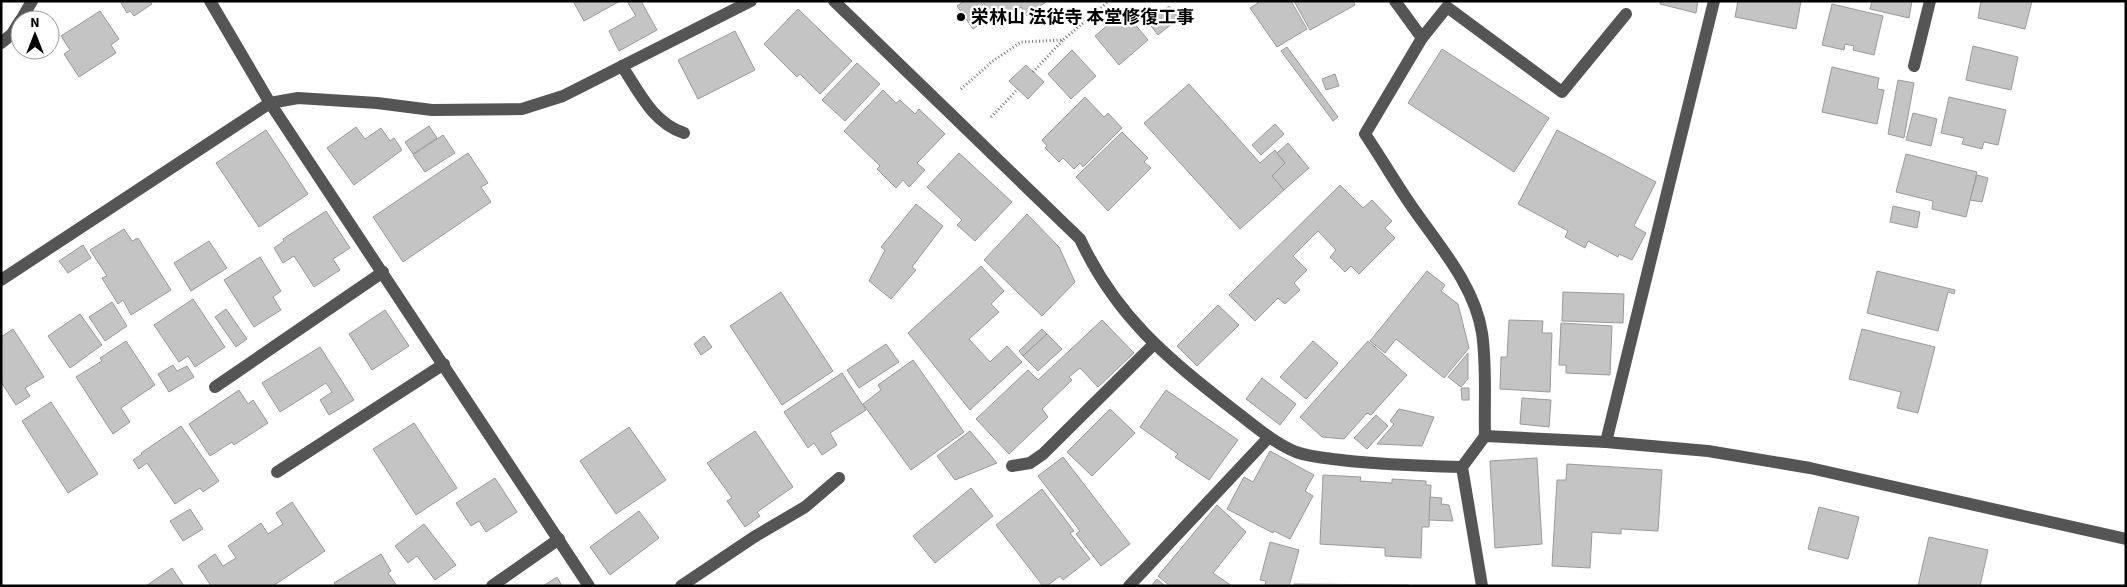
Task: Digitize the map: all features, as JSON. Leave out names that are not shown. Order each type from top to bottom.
[{"type":"street","points":[[210,1],[270,103],[589,586]]},
{"type":"street","points":[[1,280],[270,103],[298,98],[326,99],[432,110],[522,109],[563,96],[751,1]]},
{"type":"street","points":[[834,1],[1080,240],[1108,290],[1154,344],[1184,371],[1269,437],[1297,452],[1324,458],[1415,466],[1462,467]]},
{"type":"street","points":[[1394,1],[1422,38]]},
{"type":"street","points":[[1606,442],[1714,1]]},
{"type":"street","points":[[1914,66],[1930,1]]},
{"type":"street","points":[[1482,586],[1462,467],[1485,436],[1482,332],[1474,306],[1458,273],[1365,134],[1422,38],[1448,7],[1562,92],[1626,14]]},
{"type":"street","points":[[622,66],[652,111],[662,122],[672,129],[684,133]]},
{"type":"street","points":[[215,387],[383,272]]},
{"type":"street","points":[[1012,466],[1030,463],[1043,454],[1154,344]]},
{"type":"street","points":[[277,472],[444,364]]},
{"type":"street","points":[[1485,436],[1606,442],[1708,451],[1810,468],[2126,539]]},
{"type":"street","points":[[1129,586],[1269,437]]},
{"type":"street","points":[[681,586],[805,507],[839,478]]},
{"type":"street","points":[[492,586],[558,539]]},
{"type":"path","points":[[1033,72],[1063,40],[1109,1]]},
{"type":"path","points":[[942,106],[993,61],[1021,42],[1063,40]]},
{"type":"path","points":[[974,136],[1018,89]]},
{"type":"building","points":[[120,1],[150,1],[152,4],[134,16],[130,11],[127,13]]},
{"type":"building","points":[[573,1],[620,1],[584,21]]},
{"type":"building","points":[[627,1],[641,1],[657,30],[619,51],[609,31],[636,16]]},
{"type":"building","points":[[964,1],[980,1],[991,16],[973,29],[957,6]]},
{"type":"building","points":[[982,1],[1047,1],[1027,16],[1021,7],[998,23]]},
{"type":"building","points":[[1257,1],[1291,1],[1307,29],[1277,47],[1250,8],[1258,3]]},
{"type":"building","points":[[1294,1],[1353,1],[1355,5],[1310,30]]},
{"type":"building","points":[[1660,1],[1698,1],[1696,13],[1660,4]]},
{"type":"building","points":[[1738,1],[1801,1],[1796,29],[1735,17]]},
{"type":"building","points":[[1872,1],[1912,1],[1909,18],[1870,9]]},
{"type":"building","points":[[1981,1],[2032,1],[2025,29],[1978,18]]},
{"type":"building","points":[[1832,4],[1883,16],[1874,55],[1853,50],[1854,46],[1845,44],[1844,50],[1822,45]]},
{"type":"building","points":[[1169,6],[1179,18],[1158,35],[1148,22]]},
{"type":"building","points":[[798,9],[852,61],[820,94],[800,74],[797,77],[764,44]]},
{"type":"building","points":[[100,11],[119,39],[111,45],[116,53],[79,77],[64,54],[70,50],[61,36]]},
{"type":"building","points":[[1124,11],[1148,40],[1119,65],[1095,36]]},
{"type":"building","points":[[735,31],[755,70],[698,99],[678,60]]},
{"type":"building","points":[[1973,46],[2018,57],[2011,90],[1966,80]]},
{"type":"building","points":[[1287,47],[1338,117],[1333,121],[1281,51]]},
{"type":"building","points":[[1442,49],[1549,118],[1514,172],[1408,103]]},
{"type":"building","points":[[1072,50],[1096,76],[1071,99],[1048,74]]},
{"type":"building","points":[[857,63],[880,84],[845,121],[822,100]]},
{"type":"building","points":[[1026,65],[1044,82],[1028,99],[1009,81]]},
{"type":"building","points":[[1832,67],[1879,78],[1877,89],[1884,90],[1877,124],[1822,112]]},
{"type":"building","points":[[1335,74],[1339,86],[1326,90],[1322,79]]},
{"type":"building","points":[[1898,80],[1914,83],[1904,138],[1888,134]]},
{"type":"building","points":[[1189,84],[1260,163],[1275,150],[1285,163],[1272,176],[1284,190],[1240,229],[1144,123]]},
{"type":"building","points":[[883,90],[896,103],[900,100],[915,114],[919,109],[945,134],[917,163],[925,170],[909,187],[903,180],[896,188],[877,169],[880,166],[844,131]]},
{"type":"building","points":[[1085,97],[1104,117],[1108,113],[1122,128],[1083,167],[1080,163],[1074,169],[1063,158],[1059,162],[1045,148],[1047,146],[1042,140]]},
{"type":"building","points":[[1949,97],[2006,110],[1998,145],[1984,142],[1982,149],[1962,144],[1964,138],[1941,133]]},
{"type":"building","points":[[1913,113],[1937,119],[1931,146],[1906,140]]},
{"type":"building","points":[[1275,124],[1284,134],[1261,155],[1252,145]]},
{"type":"building","points":[[429,126],[437,138],[413,154],[405,142]]},
{"type":"building","points":[[356,127],[365,139],[381,128],[390,141],[394,138],[402,150],[354,185],[327,148]]},
{"type":"building","points":[[266,130],[308,194],[259,227],[216,163]]},
{"type":"building","points":[[1557,130],[1656,182],[1634,226],[1646,233],[1632,260],[1619,254],[1618,257],[1588,241],[1585,248],[1565,237],[1568,231],[1518,204]]},
{"type":"building","points":[[1122,132],[1148,158],[1144,162],[1151,168],[1108,211],[1076,177]]},
{"type":"building","points":[[443,135],[455,153],[425,172],[413,155]]},
{"type":"building","points":[[1288,143],[1309,168],[1284,190],[1272,176],[1285,163],[1277,153]]},
{"type":"building","points":[[468,153],[488,183],[481,187],[491,202],[403,262],[373,217]]},
{"type":"building","points":[[959,153],[1012,202],[975,241],[957,225],[962,220],[927,187]]},
{"type":"building","points":[[1906,154],[1977,172],[1966,217],[1932,209],[1933,201],[1896,192]]},
{"type":"building","points":[[1977,175],[1988,178],[1982,202],[1970,200]]},
{"type":"building","points":[[1340,185],[1363,208],[1372,200],[1392,221],[1385,228],[1395,238],[1359,274],[1351,266],[1345,272],[1330,257],[1336,250],[1318,231],[1293,256],[1307,270],[1294,283],[1300,290],[1285,304],[1278,298],[1255,321],[1229,295]]},
{"type":"building","points":[[916,204],[943,226],[912,267],[916,270],[891,299],[869,281],[885,250],[881,247]]},
{"type":"building","points":[[1893,206],[1920,212],[1917,228],[1890,222]]},
{"type":"building","points":[[326,211],[350,248],[333,259],[340,270],[314,287],[294,256],[283,263],[274,248],[284,241],[283,239]]},
{"type":"building","points":[[1027,214],[1059,247],[1075,282],[1042,316],[984,260]]},
{"type":"building","points":[[124,229],[132,241],[138,238],[171,290],[131,315],[123,300],[118,304],[102,278],[107,276],[90,250]]},
{"type":"building","points":[[209,241],[227,268],[191,291],[174,263]]},
{"type":"building","points":[[83,245],[91,258],[68,273],[59,261]]},
{"type":"building","points":[[260,257],[281,291],[273,297],[281,310],[254,327],[224,280]]},
{"type":"building","points":[[981,266],[1004,291],[991,304],[999,312],[969,339],[990,362],[1007,346],[1022,362],[970,410],[908,333]]},
{"type":"building","points":[[1427,271],[1445,285],[1441,291],[1458,304],[1469,348],[1444,378],[1396,339],[1385,353],[1370,341]]},
{"type":"building","points":[[1877,271],[1955,290],[1954,294],[1948,292],[1938,331],[1867,313]]},
{"type":"building","points":[[781,292],[833,371],[782,405],[730,326]]},
{"type":"building","points":[[1563,292],[1624,294],[1623,323],[1562,321]]},
{"type":"building","points":[[193,299],[225,347],[195,367],[188,356],[179,362],[154,325]]},
{"type":"building","points":[[112,302],[127,326],[105,341],[89,317]]},
{"type":"building","points":[[1218,305],[1239,325],[1197,366],[1177,346]]},
{"type":"building","points":[[226,309],[247,339],[236,347],[215,317]]},
{"type":"building","points":[[385,310],[409,346],[372,370],[349,334]]},
{"type":"building","points":[[80,314],[102,345],[70,368],[48,336]]},
{"type":"building","points":[[1102,320],[1134,353],[1098,387],[1080,368],[1069,377],[1072,380],[1042,409],[1048,417],[1009,454],[976,419],[1028,370],[1038,380]]},
{"type":"building","points":[[1509,320],[1543,321],[1542,333],[1552,333],[1550,392],[1500,389],[1501,357],[1507,357]]},
{"type":"building","points":[[1561,323],[1612,326],[1610,375],[1566,373],[1566,365],[1559,365]]},
{"type":"building","points":[[13,329],[44,377],[25,388],[30,396],[16,405],[1,382],[1,337]]},
{"type":"building","points":[[1042,329],[1047,334],[1023,356],[1019,351]]},
{"type":"building","points":[[1862,329],[1935,347],[1918,413],[1897,408],[1901,392],[1849,379]]},
{"type":"building","points":[[1047,334],[1062,349],[1038,371],[1023,356]]},
{"type":"building","points":[[704,336],[712,347],[701,355],[694,344]]},
{"type":"building","points":[[126,341],[155,385],[121,408],[130,422],[113,434],[76,377],[102,361],[100,358]]},
{"type":"building","points":[[1313,341],[1338,363],[1306,399],[1280,377]]},
{"type":"building","points":[[1368,341],[1407,375],[1371,415],[1367,413],[1344,439],[1322,437],[1300,417]]},
{"type":"building","points":[[886,344],[899,362],[859,388],[847,370]]},
{"type":"building","points":[[320,347],[354,400],[329,415],[320,400],[332,392],[326,383],[280,412],[262,383]]},
{"type":"building","points":[[1468,353],[1468,379],[1461,387],[1448,377]]},
{"type":"building","points":[[913,360],[964,432],[911,470],[863,404],[881,390],[878,385]]},
{"type":"building","points":[[173,365],[177,371],[187,366],[194,377],[169,392],[158,374]]},
{"type":"building","points":[[842,373],[866,410],[830,433],[837,445],[822,455],[814,443],[808,448],[784,412]]},
{"type":"building","points":[[1262,378],[1296,404],[1280,425],[1246,399]]},
{"type":"building","points":[[1461,388],[1469,388],[1469,400],[1462,400]]},
{"type":"building","points":[[239,390],[248,404],[253,400],[268,423],[234,445],[232,442],[210,456],[189,424]]},
{"type":"building","points":[[1166,390],[1238,440],[1209,480],[1175,457],[1178,454],[1140,427]]},
{"type":"building","points":[[1522,398],[1551,400],[1549,427],[1520,424]]},
{"type":"building","points":[[51,402],[98,474],[68,493],[22,421]]},
{"type":"building","points":[[1110,409],[1135,433],[1092,476],[1067,452]]},
{"type":"building","points":[[1399,409],[1434,417],[1422,446],[1377,444],[1394,424],[1390,421]]},
{"type":"building","points":[[1376,415],[1388,426],[1367,449],[1354,438]]},
{"type":"building","points":[[414,423],[457,488],[416,515],[373,449]]},
{"type":"building","points":[[181,426],[219,481],[203,492],[200,488],[175,504],[147,463],[139,469],[133,460]]},
{"type":"building","points":[[629,427],[666,480],[616,514],[580,461]]},
{"type":"building","points":[[755,431],[793,487],[757,512],[760,516],[745,527],[727,501],[732,498],[707,463]]},
{"type":"building","points":[[970,431],[997,463],[955,480],[937,456]]},
{"type":"building","points":[[1270,451],[1314,475],[1305,491],[1313,496],[1290,539],[1274,531],[1273,533],[1227,509],[1244,477],[1253,482]]},
{"type":"building","points":[[1063,457],[1130,544],[1101,566],[1076,534],[1080,531],[1038,476]]},
{"type":"building","points":[[1537,458],[1542,544],[1495,548],[1490,461]]},
{"type":"building","points":[[1567,464],[1662,470],[1658,531],[1621,529],[1621,534],[1592,532],[1590,568],[1552,566],[1557,480],[1566,480]]},
{"type":"building","points":[[1323,475],[1361,477],[1360,481],[1392,483],[1392,479],[1426,481],[1426,485],[1431,485],[1429,527],[1422,527],[1421,558],[1385,556],[1385,548],[1320,544]]},
{"type":"building","points":[[495,478],[517,512],[486,532],[479,521],[471,526],[456,503]]},
{"type":"building","points":[[971,488],[993,516],[935,563],[913,536]]},
{"type":"building","points":[[1042,489],[1074,531],[1070,533],[1090,559],[1063,580],[1060,576],[1047,586],[1043,586],[996,525]]},
{"type":"building","points":[[1430,497],[1442,498],[1441,504],[1449,505],[1453,521],[1429,520]]},
{"type":"building","points":[[292,502],[325,551],[273,586],[211,586],[198,566],[215,554],[223,566],[236,558],[228,546],[261,523],[268,534],[283,524],[276,513]]},
{"type":"building","points":[[1217,505],[1246,532],[1213,573],[1232,586],[1170,586],[1158,576]]},
{"type":"building","points":[[1819,507],[1859,517],[1848,559],[1808,549]]},
{"type":"building","points":[[190,509],[203,529],[183,541],[170,521]]},
{"type":"building","points":[[639,511],[659,538],[610,575],[590,547]]},
{"type":"building","points":[[424,524],[456,565],[435,580],[417,556],[408,563],[395,546]]},
{"type":"building","points":[[1929,537],[1988,550],[1980,586],[1918,586]]},
{"type":"building","points":[[1270,542],[1299,550],[1289,586],[1265,586],[1266,581],[1260,580]]},
{"type":"building","points":[[381,554],[391,571],[388,573],[397,586],[336,586],[334,583]]},
{"type":"building","points":[[172,568],[184,586],[146,586]]},
{"type":"building","points":[[557,577],[562,586],[543,586]]},
{"type":"building","points":[[1157,579],[1165,586],[1151,586]]},
{"type":"building","points":[[1294,584],[1409,585],[1409,586],[1294,586]]},
{"type":"place","name":"栄林山 法従寺 本堂修復工事","points":[[961,17]]}]
